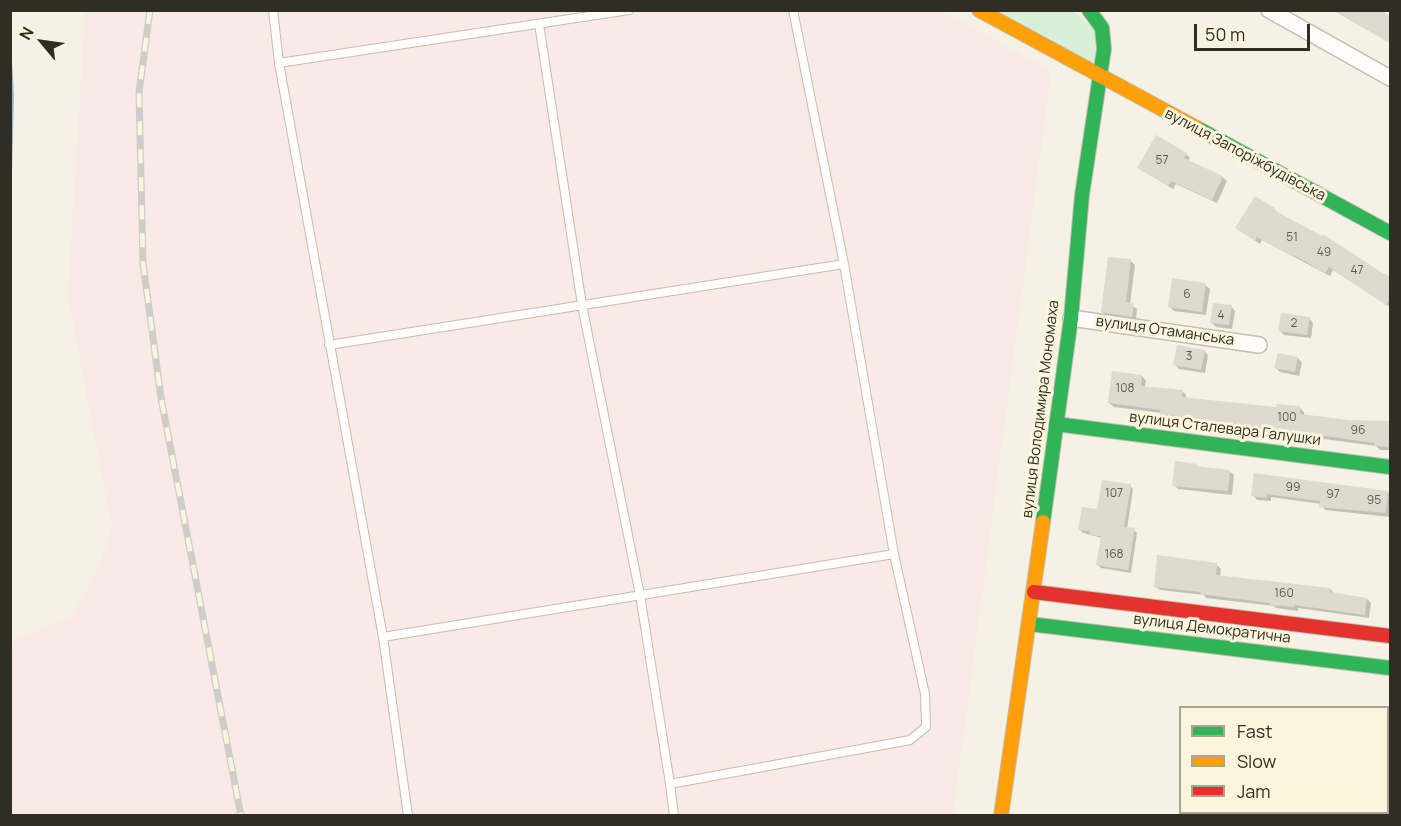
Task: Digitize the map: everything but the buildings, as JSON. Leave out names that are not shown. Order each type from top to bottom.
[{"type":"street","name":"вулиця Запоріжбудівська","points":[[979,10],[1390,233]]},
{"type":"street","name":"вулиця Володимира Мономаха","points":[[1001,816],[1035,592],[1071,318],[1082,195],[1104,49],[1102,28],[1089,10]]},
{"type":"street","points":[[1269,10],[1390,78]]},
{"type":"street","name":"вулиця Отаманська","points":[[1071,318],[1259,345]]},
{"type":"street","name":"вулиця Сталевара Галушки","points":[[1056,424],[1390,467]]},
{"type":"street","name":"вулиця Демократична","points":[[1035,592],[1390,636]]},
{"type":"street","name":"вулиця Демократична","points":[[1030,624],[1390,668]]},
{"type":"lane","points":[[273,10],[279,63],[383,637],[408,816]]},
{"type":"lane","points":[[279,63],[629,10]]},
{"type":"lane","points":[[670,784],[910,740],[926,727],[926,694],[894,554],[844,264],[793,10]]},
{"type":"lane","points":[[539,24],[582,305],[640,596],[674,816]]},
{"type":"lane","points":[[329,345],[844,264]]},
{"type":"lane","points":[[383,637],[894,554]]},
{"type":"shaded area","points":[[85,11],[942,11],[1051,71],[953,815],[11,816],[11,642],[70,617],[96,575],[112,528],[68,296]]},
{"type":"green space","points":[[992,11],[1073,11],[1095,30],[1095,68]]},
{"type":"water","points":[[10,44],[14,96],[11,207]]},
{"type":"railway","points":[[150,10],[139,92],[143,263],[161,398],[241,816]]},
{"type":"traffic: fast","points":[[1043,522],[1071,318],[1082,195],[1104,49],[1102,28],[1089,10]]},
{"type":"traffic: fast","points":[[1197,128],[1390,233]]},
{"type":"traffic: fast","points":[[1056,424],[1390,467]]},
{"type":"traffic: fast","points":[[1030,624],[1390,668]]},
{"type":"traffic: slow","points":[[979,10],[1197,128]]},
{"type":"traffic: slow","points":[[1001,816],[1043,522]]},
{"type":"traffic: jam","points":[[1034,592],[1390,636]]}]
